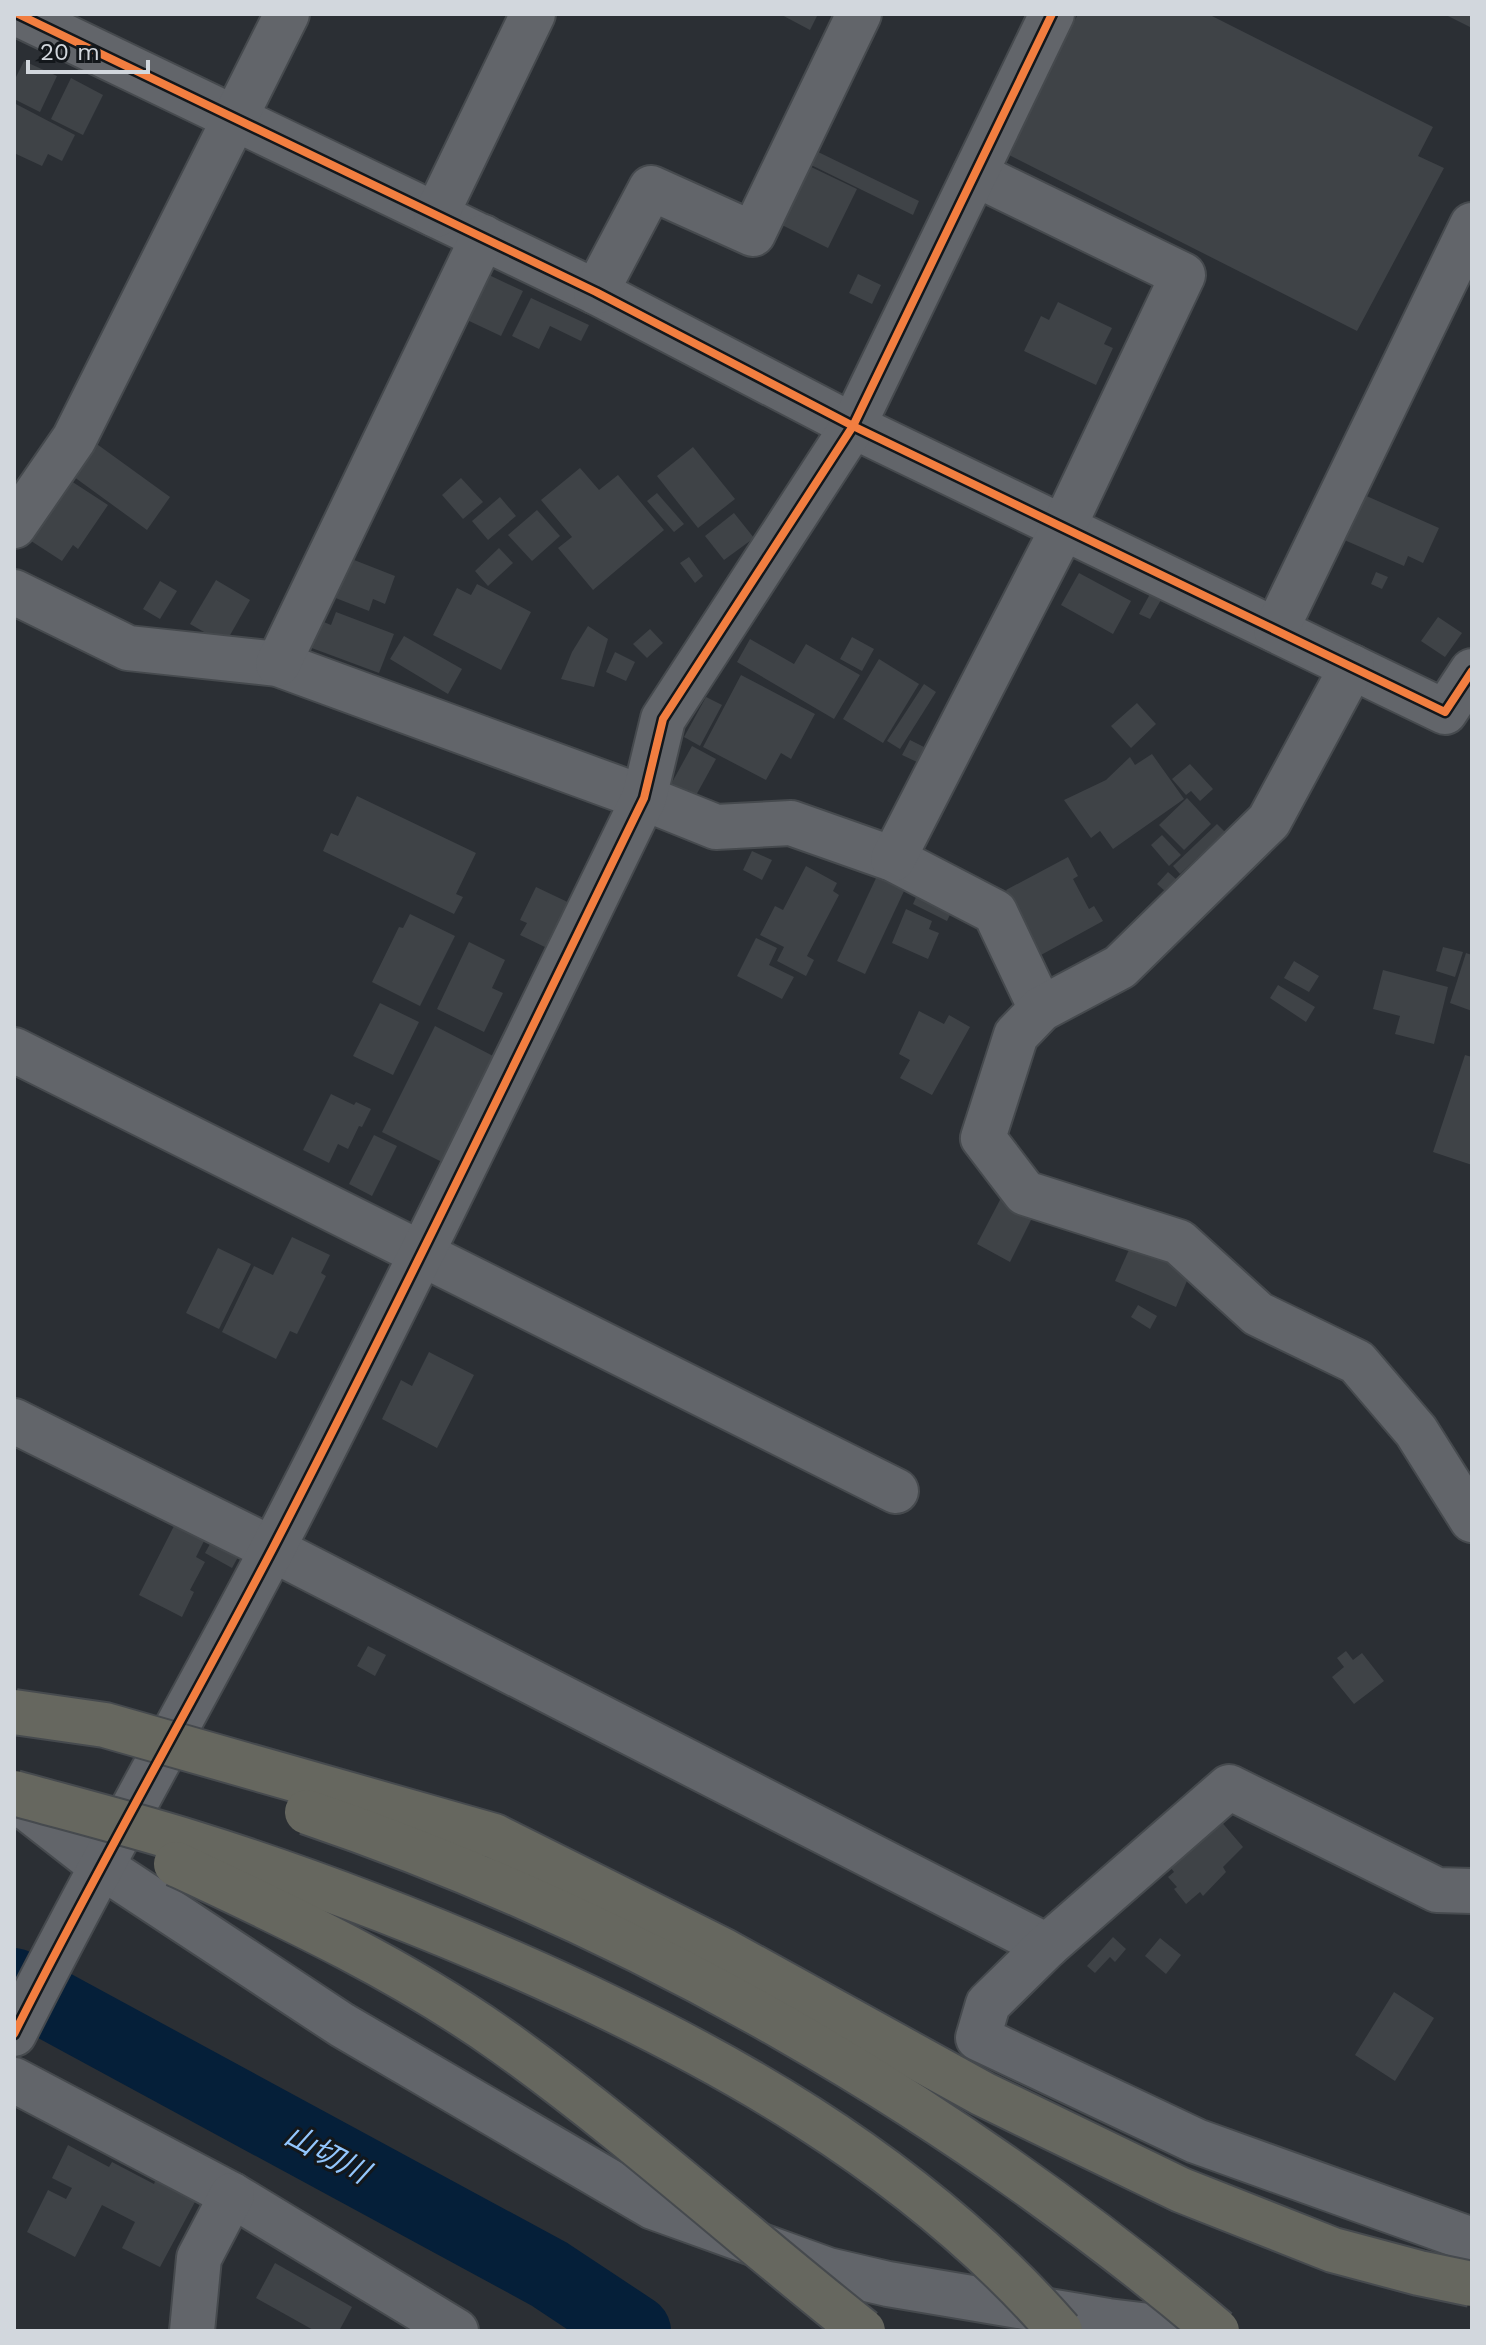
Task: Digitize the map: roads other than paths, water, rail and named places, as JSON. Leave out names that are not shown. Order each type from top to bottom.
[{"type":"highway","points":[[14,1712],[105,1725],[494,1836],[724,1951],[983,2094],[1181,2190],[1333,2250],[1472,2284]]},
{"type":"highway","points":[[14,1724],[90,1741],[371,1834],[534,1902],[703,1982],[855,2069],[1009,2169],[1138,2264],[1217,2331]]},
{"type":"highway","points":[[14,1797],[172,1862],[299,1921],[420,1987],[504,2042],[577,2098],[863,2331]]},
{"type":"highway","points":[[14,1797],[189,1842],[351,1897],[583,1994],[701,2053],[818,2123],[876,2163],[985,2253],[1060,2331]]},
{"type":"street","points":[[18,14],[596,292],[853,426],[1445,712],[1472,671]]},
{"type":"street","points":[[14,526],[74,439],[287,14]]},
{"type":"street","points":[[436,215],[533,14]]},
{"type":"street","points":[[596,292],[651,188],[753,234],[859,14]]},
{"type":"street","points":[[14,2034],[70,1923],[272,1549],[422,1253],[644,798],[663,719],[853,426],[1052,14]]},
{"type":"street","points":[[893,859],[1063,528],[1183,275],[975,174]]},
{"type":"street","points":[[1276,630],[1472,225]]},
{"type":"street","points":[[278,664],[483,237]]},
{"type":"street","points":[[14,592],[128,648],[278,664],[716,827],[791,823],[893,859],[995,912],[1041,1009]]},
{"type":"street","points":[[1352,667],[1269,821],[1120,967],[1041,1009],[1016,1035],[983,1138],[1025,1193],[1179,1242],[1258,1314],[1357,1362],[1416,1431],[1472,1520]]},
{"type":"street","points":[[14,1050],[896,1491]]},
{"type":"street","points":[[14,1421],[272,1549],[1047,1946]]},
{"type":"street","points":[[1472,1891],[1437,1890],[1229,1787],[1047,1946],[988,2004],[978,2038],[1196,2141],[1472,2240]]},
{"type":"street","points":[[14,1797],[101,1866],[342,2025],[653,2207],[828,2270],[888,2284],[1108,2321],[1191,2331]]},
{"type":"street","points":[[14,2080],[232,2195],[456,2331]]},
{"type":"street","points":[[192,2331],[199,2258],[232,2195]]},
{"type":"waterway","name":"山切川","points":[[14,1984],[549,2274],[635,2331]]}]
